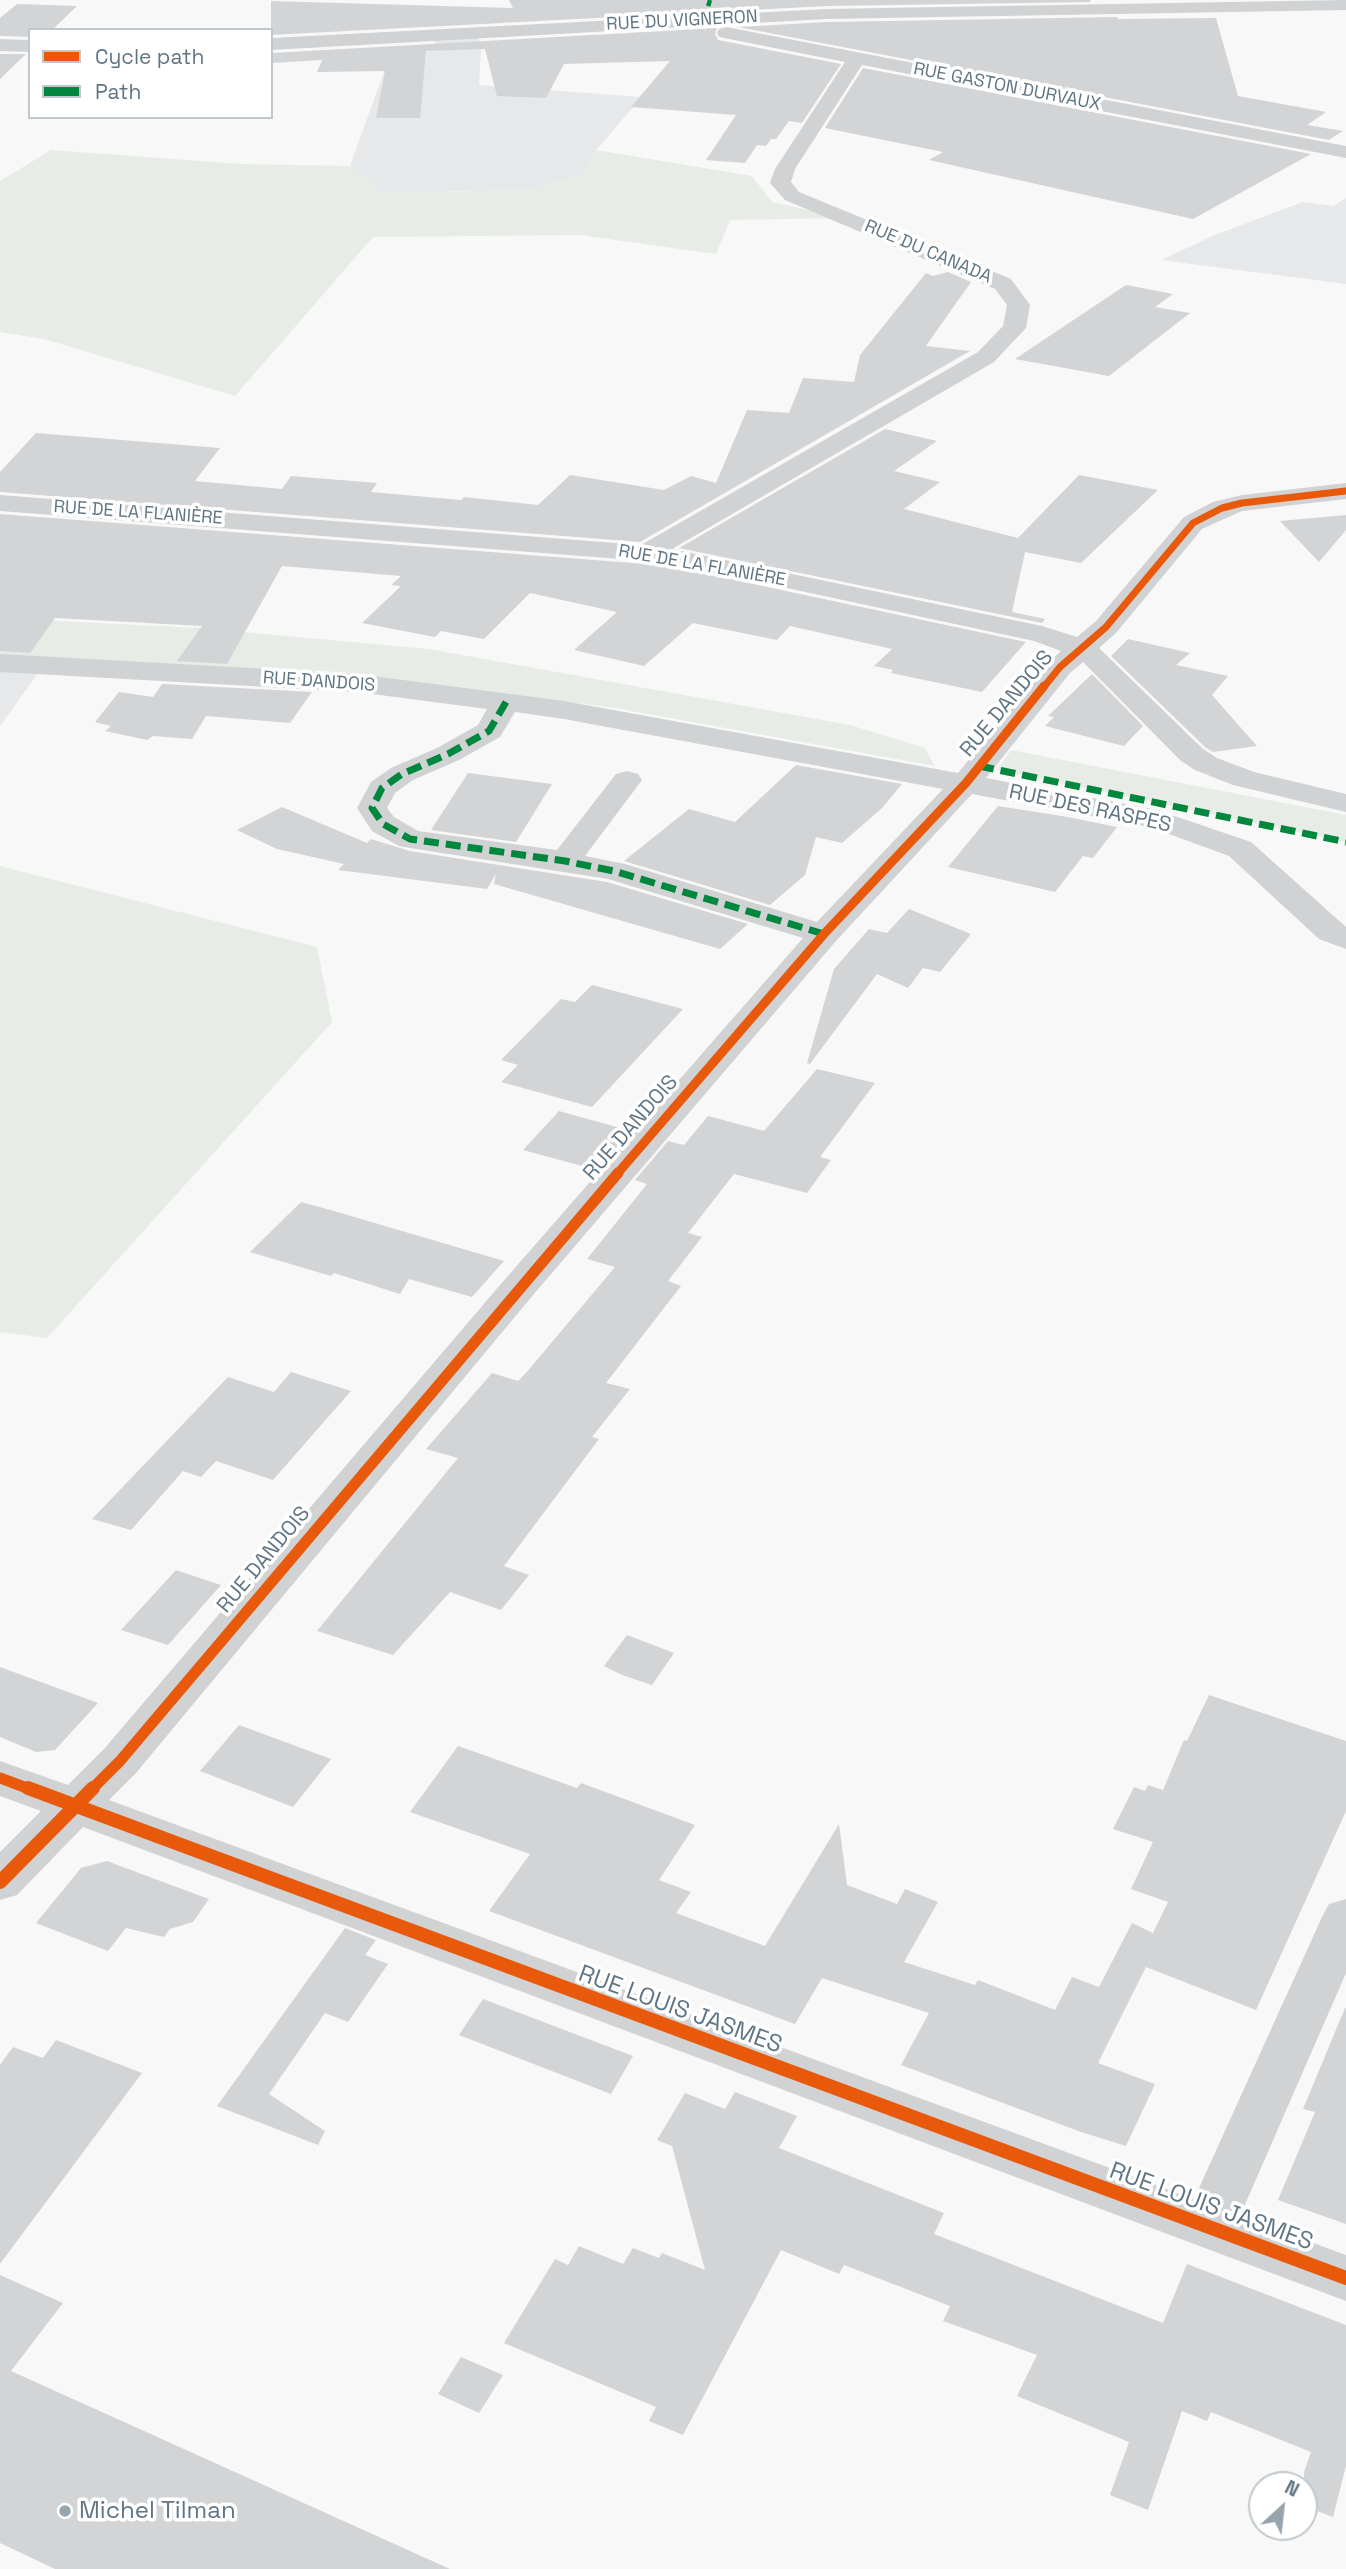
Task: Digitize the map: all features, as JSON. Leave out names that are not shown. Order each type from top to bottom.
[{"type":"street","name":"RUE DU VIGNERON","points":[[273,44],[840,14],[1346,5]]},
{"type":"street","name":"RUE GASTON DURVAUX","points":[[668,22],[1346,152]]},
{"type":"street","points":[[0,45],[28,46]]},
{"type":"street","name":"RUE DU CANADA","points":[[646,553],[979,361],[1014,328],[1019,305],[1003,284],[792,196],[780,183],[785,169],[856,59]]},
{"type":"street","name":"RUE DANDOIS","points":[[0,1882],[120,1761],[514,1293],[824,934],[966,783],[1060,667],[1106,627],[1193,523],[1204,515],[1242,503],[1346,491]]},
{"type":"street","name":"RUE DE LA FLANIÈRE","points":[[0,503],[646,553],[726,567],[1042,634],[1082,649],[1111,670],[1192,755],[1206,764],[1244,779],[1346,803]]},
{"type":"street","name":"RUE DANDOIS","points":[[0,663],[357,683],[564,710],[966,783]]},
{"type":"street","points":[[506,702],[489,730],[448,754],[402,774],[382,788],[372,808],[383,824],[410,839],[565,861],[614,872],[824,934]]},
{"type":"street","points":[[565,861],[627,780]]},
{"type":"street","name":"RUE DES RASPES","points":[[966,783],[1157,819],[1240,849],[1331,932],[1346,939]]},
{"type":"street","name":"RUE LOUIS JASMES","points":[[0,1778],[1346,2278]]},
{"type":"street","points":[[1208,2228],[1346,1917]]},
{"type":"shaded area","points":[[478,37],[481,49],[479,85],[642,97],[596,150],[584,174],[530,190],[382,193],[350,166],[391,53],[438,51],[434,39]]},
{"type":"shaded area","points":[[51,150],[242,164],[350,166],[382,193],[530,190],[584,174],[596,150],[752,176],[772,202],[846,218],[730,220],[716,254],[580,235],[373,237],[235,396],[44,339],[0,332],[0,181]]},
{"type":"shaded area","points":[[1346,198],[1346,284],[1161,260],[1215,235],[1303,202],[1333,206]]},
{"type":"shaded area","points":[[0,618],[199,628],[429,649],[850,725],[925,748],[935,766],[609,707],[309,671],[0,659]]},
{"type":"shaded area","points":[[0,662],[44,665],[0,726]]},
{"type":"shaded area","points":[[1011,750],[1346,815],[1346,842],[997,770]]},
{"type":"shaded area","points":[[0,866],[317,947],[332,1022],[47,1338],[0,1332]]},
{"type":"building","points":[[509,0],[1091,2],[827,6],[273,35],[271,28],[271,1],[513,8]]},
{"type":"building","points":[[17,4],[77,6],[54,28],[28,28],[28,37],[0,36],[0,18]]},
{"type":"building","points":[[1216,18],[1238,96],[1326,112],[1307,125],[1343,131],[1329,140],[738,27],[827,22]]},
{"type":"building","points":[[717,28],[715,34],[718,40],[841,64],[802,123],[789,121],[776,139],[771,139],[766,146],[757,145],[745,163],[706,160],[736,115],[631,107],[670,61],[564,64],[546,98],[497,96],[485,49],[426,51],[420,118],[376,118],[385,71],[317,72],[322,60],[273,63],[273,53]]},
{"type":"building","points":[[0,54],[26,54],[0,79]]},
{"type":"building","points":[[863,68],[1311,154],[1193,219],[929,160],[943,152],[825,128]]},
{"type":"building","points":[[948,272],[971,282],[926,346],[970,351],[640,542],[0,492],[0,472],[36,433],[220,448],[195,481],[282,489],[291,476],[377,483],[371,492],[461,500],[464,497],[538,505],[570,475],[664,490],[691,476],[716,483],[747,410],[789,413],[803,378],[854,382],[860,355],[926,273],[933,276]]},
{"type":"building","points":[[1126,285],[1173,294],[1155,307],[1190,313],[1109,376],[1015,359]]},
{"type":"building","points":[[885,429],[937,441],[894,471],[940,482],[904,509],[1018,538],[1079,475],[1158,490],[1081,563],[1025,552],[1012,612],[1045,619],[1042,623],[679,548]]},
{"type":"building","points":[[0,514],[646,564],[725,578],[1026,642],[982,692],[891,673],[893,670],[874,666],[892,649],[790,626],[777,640],[693,623],[644,666],[574,650],[617,612],[530,593],[484,639],[441,631],[435,637],[362,623],[401,586],[391,585],[401,576],[282,566],[227,664],[177,661],[202,626],[55,618],[30,653],[0,651]]},
{"type":"building","points":[[1346,515],[1346,530],[1319,562],[1280,521]]},
{"type":"building","points":[[1128,639],[1190,653],[1176,665],[1228,676],[1212,695],[1257,746],[1213,752],[1205,747],[1111,656]]},
{"type":"building","points":[[1092,674],[1143,726],[1124,746],[1045,726],[1054,717],[1048,716]]},
{"type":"building","points":[[162,684],[312,692],[290,723],[206,716],[192,739],[153,736],[147,740],[105,731],[111,726],[95,722],[119,692],[153,697]]},
{"type":"building","points":[[796,765],[902,784],[882,808],[842,843],[816,837],[805,875],[770,905],[624,861],[689,809],[735,822]]},
{"type":"building","points":[[468,773],[552,784],[516,842],[431,830]]},
{"type":"building","points":[[998,806],[1117,827],[1093,858],[1083,856],[1055,892],[948,867]]},
{"type":"building","points":[[282,807],[367,843],[371,839],[410,851],[607,882],[748,924],[720,949],[494,884],[496,874],[487,889],[338,870],[344,864],[277,849],[237,830]]},
{"type":"building","points":[[909,909],[971,934],[940,972],[923,968],[908,988],[877,974],[810,1064],[807,1063],[834,969],[869,929],[887,933]]},
{"type":"building","points":[[592,985],[683,1009],[592,1107],[501,1082],[518,1065],[501,1060],[561,999],[575,1002]]},
{"type":"building","points":[[817,1069],[875,1083],[820,1157],[831,1160],[807,1193],[734,1174],[688,1233],[702,1237],[668,1281],[681,1286],[606,1383],[630,1389],[592,1437],[599,1439],[504,1566],[529,1575],[501,1610],[450,1592],[393,1655],[317,1631],[458,1458],[426,1449],[492,1373],[518,1381],[615,1267],[587,1259],[647,1184],[635,1180],[668,1141],[684,1145],[708,1116],[764,1131]]},
{"type":"building","points":[[559,1111],[631,1131],[597,1170],[523,1150]]},
{"type":"building","points":[[301,1202],[504,1261],[472,1297],[409,1279],[400,1294],[334,1273],[331,1276],[250,1252]]},
{"type":"building","points":[[291,1372],[351,1391],[273,1480],[216,1461],[201,1477],[183,1471],[131,1530],[92,1519],[228,1377],[274,1392]]},
{"type":"building","points":[[176,1570],[221,1585],[168,1645],[121,1630]]},
{"type":"building","points":[[627,1635],[674,1653],[652,1685],[604,1666]]},
{"type":"building","points":[[0,1667],[98,1703],[55,1750],[36,1752],[0,1737]]},
{"type":"building","points":[[1209,1695],[1346,1741],[1346,1811],[1256,2010],[1146,1967],[1098,2063],[1155,2084],[1126,2146],[901,2065],[929,2013],[822,1978],[795,2024],[489,1911],[530,1854],[410,1812],[458,1746],[577,1788],[581,1783],[695,1825],[659,1880],[691,1892],[676,1913],[765,1946],[839,1824],[847,1885],[897,1904],[905,1889],[938,1902],[904,1962],[975,1985],[978,1980],[1055,2010],[1072,1977],[1099,1987],[1132,1923],[1153,1933],[1168,1902],[1131,1889],[1153,1842],[1113,1829],[1134,1787],[1145,1791],[1148,1785],[1163,1790],[1184,1740],[1187,1741]]},
{"type":"building","points":[[239,1725],[331,1759],[293,1807],[200,1771]]},
{"type":"building","points":[[107,1861],[209,1899],[193,1922],[170,1929],[164,1937],[126,1928],[108,1951],[36,1923],[81,1868]]},
{"type":"building","points":[[345,1928],[376,1940],[365,1955],[388,1964],[348,2022],[325,2013],[269,2094],[325,2131],[318,2145],[217,2106]]},
{"type":"building","points":[[483,1999],[633,2056],[611,2094],[459,2035]]},
{"type":"building","points":[[1345,2008],[1346,2224],[1278,2200],[1315,2112],[1303,2109]]},
{"type":"building","points":[[56,2040],[142,2073],[0,2264],[0,2065],[13,2047],[43,2058]]},
{"type":"building","points":[[735,2092],[797,2116],[779,2148],[944,2213],[934,2234],[1163,2323],[1187,2264],[1346,2325],[1346,2466],[1333,2517],[1318,2511],[1318,2471],[1304,2471],[1311,2452],[1211,2412],[1207,2421],[1182,2411],[1148,2510],[1110,2495],[1129,2442],[1017,2396],[1037,2355],[943,2321],[950,2306],[844,2265],[839,2274],[781,2250],[683,2435],[649,2421],[656,2407],[504,2343],[555,2259],[568,2265],[579,2246],[623,2264],[633,2248],[659,2258],[662,2253],[705,2270],[672,2146],[657,2140],[685,2093],[725,2109]]},
{"type":"building","points":[[0,2275],[63,2303],[11,2371],[450,2569],[55,2569],[0,2543]]},
{"type":"building","points":[[461,2357],[503,2375],[479,2413],[438,2394]]},
{"type":"marked path","points":[[704,20],[710,0]]},
{"type":"marked path","points":[[506,702],[489,731],[448,754],[402,774],[382,788],[372,808],[383,824],[410,839],[565,861],[614,871],[824,934]]},
{"type":"marked path","points":[[979,766],[1346,842]]},
{"type":"cycle path","points":[[0,1882],[120,1761],[514,1293],[824,934],[966,783],[1060,667],[1106,627],[1193,523],[1222,508],[1242,503],[1346,491]]},
{"type":"cycle path","points":[[0,1778],[1346,2278]]},
{"type":"place","name":"Michel Tilman","points":[[65,2511]]}]
